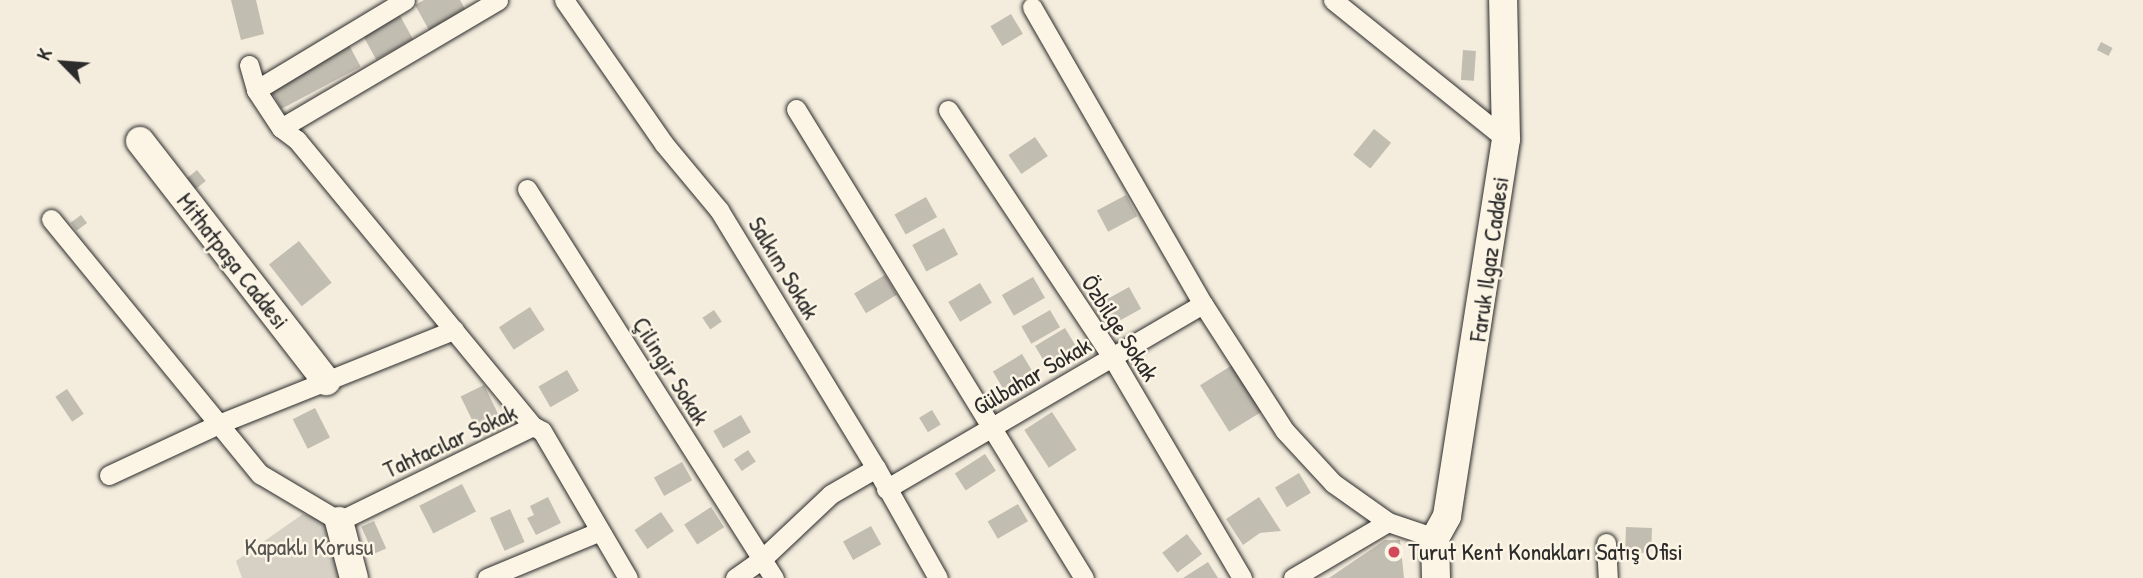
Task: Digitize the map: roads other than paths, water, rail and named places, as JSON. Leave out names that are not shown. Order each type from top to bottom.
[{"type":"street","points":[[256,90],[405,0]]},
{"type":"street","points":[[281,128],[498,0]]},
{"type":"street","name":"Salkım Sokak","points":[[564,0],[664,144],[719,210],[876,468],[938,578]]},
{"type":"street","points":[[1333,0],[1506,139]]},
{"type":"street","name":"Faruk Ilgaz Caddesi","points":[[1436,578],[1441,527],[1506,139],[1503,0]]},
{"type":"street","points":[[1032,7],[1203,304],[1285,431],[1333,482],[1388,522],[1441,527]]},
{"type":"street","points":[[249,65],[256,90],[281,128],[298,140],[533,426]]},
{"type":"street","points":[[796,109],[1084,578]]},
{"type":"street","name":"Özbilge Sokak","points":[[948,110],[1112,357],[1242,578]]},
{"type":"street","name":"Mithatpaşa Caddesi","points":[[140,141],[326,382]]},
{"type":"street","name":"Çilingir Sokak","points":[[527,189],[774,578]]},
{"type":"street","points":[[51,219],[221,423],[260,474],[339,521],[354,578]]},
{"type":"street","name":"Gülbahar Sokak","points":[[886,489],[1203,304]]},
{"type":"street","points":[[109,475],[221,423],[454,330]]},
{"type":"street","name":"Tahtacılar Sokak","points":[[339,521],[533,426],[542,431],[598,532],[628,578]]},
{"type":"street","points":[[735,578],[761,560],[831,494],[876,468]]},
{"type":"street","points":[[1293,578],[1388,522]]},
{"type":"street","name":"Faruk Ilgaz Caddesi","points":[[1441,527],[1454,578]]},
{"type":"street","points":[[487,578],[598,532]]},
{"type":"street","points":[[1605,542],[1608,578]]},
{"type":"place","name":"Turut Kent Konakları Satış Ofisi","points":[[1394,552]]},
{"type":"park label","name":"Kapaklı Korusu","points":[[309,547]]}]
